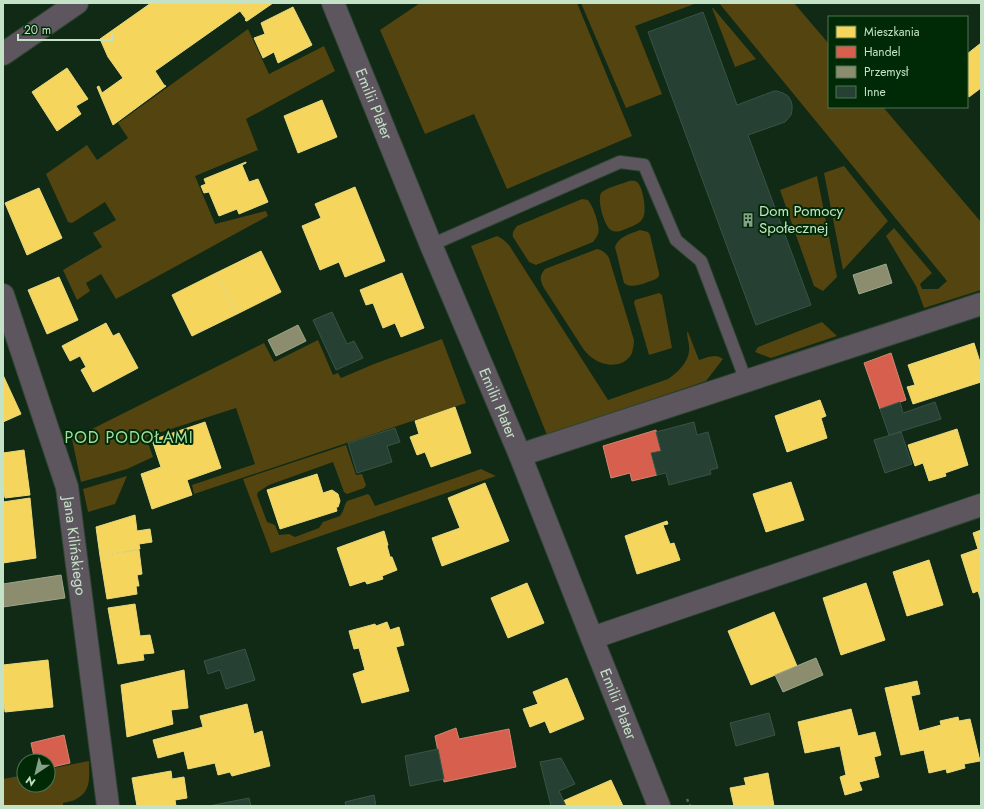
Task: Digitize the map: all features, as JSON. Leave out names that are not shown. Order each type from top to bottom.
[{"type":"street","points":[[3,54],[77,3]]},
{"type":"street","name":"Emilii Plater","points":[[333,3],[431,245],[520,455],[659,806]]},
{"type":"street","name":"Jana Kilińskiego","points":[[3,295],[68,487],[108,806]]},
{"type":"street","points":[[520,455],[981,304]]},
{"type":"street","points":[[592,638],[981,505]]},
{"type":"lane","points":[[431,245],[620,162],[644,165],[676,240],[701,261],[746,381]]},
{"type":"shaded area","points":[[420,3],[577,3],[632,136],[507,189],[474,114],[425,134],[380,30]]},
{"type":"shaded area","points":[[581,3],[697,3],[635,26],[662,94],[626,108]]},
{"type":"shaded area","points":[[719,3],[794,3],[828,43],[828,108],[884,108],[981,222],[981,290],[924,308],[916,286],[886,236],[894,228],[932,273],[920,284],[922,289],[938,289],[947,281]]},
{"type":"shaded area","points":[[713,8],[756,59],[735,67]]},
{"type":"shaded area","points":[[248,29],[269,74],[324,46],[335,71],[246,119],[258,150],[195,176],[215,224],[266,211],[268,216],[116,299],[101,274],[86,283],[90,291],[77,300],[63,270],[102,247],[93,233],[116,220],[105,202],[72,223],[68,222],[46,174],[87,145],[97,160],[128,138],[118,123]]},
{"type":"shaded area","points":[[844,166],[888,221],[843,270],[824,173]]},
{"type":"shaded area","points":[[817,176],[837,277],[823,291],[814,286],[780,190]]},
{"type":"shaded area","points":[[629,181],[636,181],[640,186],[644,200],[644,215],[643,218],[634,226],[617,232],[608,228],[606,224],[601,207],[600,196],[603,191]]},
{"type":"shaded area","points":[[582,199],[588,200],[590,203],[597,222],[599,231],[593,242],[536,265],[529,262],[513,237],[513,232],[517,226]]},
{"type":"shaded area","points":[[640,230],[648,232],[650,235],[659,276],[656,279],[631,286],[624,283],[615,247],[619,240]]},
{"type":"shaded area","points":[[497,236],[509,245],[608,400],[668,379],[675,374],[687,360],[689,346],[687,332],[699,360],[715,356],[723,359],[706,381],[547,435],[471,246]]},
{"type":"shaded area","points":[[597,249],[604,252],[609,258],[634,340],[632,353],[629,358],[620,364],[604,364],[591,357],[584,350],[544,288],[541,280],[541,276],[545,269]]},
{"type":"shaded area","points":[[659,293],[662,295],[672,348],[649,355],[634,303],[635,300]]},
{"type":"shaded area","points":[[822,322],[837,336],[771,358],[755,352],[758,347]]},
{"type":"shaded area","points":[[442,339],[466,403],[194,494],[192,485],[255,464],[236,408],[146,437],[153,457],[127,469],[81,482],[72,439],[264,343],[274,362],[318,340],[333,375],[338,373],[341,378]]},
{"type":"shaded area","points":[[346,445],[356,475],[362,474],[366,485],[364,488],[347,494],[344,492],[333,462],[269,485],[258,492],[257,495],[267,522],[275,525],[279,535],[289,534],[295,537],[319,528],[323,522],[340,516],[347,501],[368,494],[375,506],[481,469],[496,476],[271,553],[243,479]]},
{"type":"shaded area","points":[[127,476],[115,504],[88,512],[83,489]]},
{"type":"shaded area","points":[[89,761],[89,781],[86,791],[76,799],[63,803],[63,806],[3,806],[3,779],[16,777],[16,793],[56,793],[56,767]]},
{"type":"building: Mieszkania","points":[[151,3],[273,3],[247,21],[240,11],[155,71],[166,86],[113,125],[97,87],[99,86],[102,93],[123,78],[108,57],[100,39]]},
{"type":"building: Mieszkania","points":[[293,7],[312,45],[278,63],[274,52],[263,58],[254,38],[265,34],[261,23]]},
{"type":"building: Mieszkania","points":[[981,43],[981,88],[969,97],[968,96],[968,53]]},
{"type":"building: Mieszkania","points":[[67,68],[88,99],[76,106],[81,114],[57,131],[32,92]]},
{"type":"building: Mieszkania","points":[[322,100],[337,137],[298,153],[284,116]]},
{"type":"building: Mieszkania","points":[[246,162],[242,165],[249,182],[258,179],[268,202],[239,214],[237,209],[219,216],[209,192],[204,193],[201,186],[206,184],[204,179]]},
{"type":"building: Mieszkania","points":[[355,187],[385,261],[345,277],[339,262],[320,270],[302,226],[321,218],[315,204]]},
{"type":"building: Mieszkania","points":[[39,188],[62,238],[27,255],[5,203]]},
{"type":"building: Mieszkania","points":[[261,251],[281,292],[237,314],[216,273]]},
{"type":"building: Mieszkania","points":[[216,273],[237,314],[192,336],[172,295]]},
{"type":"building: Mieszkania","points":[[402,273],[424,328],[401,337],[395,323],[383,328],[373,303],[366,305],[360,290]]},
{"type":"building: Mieszkania","points":[[59,277],[78,320],[47,334],[28,290]]},
{"type":"building: Mieszkania","points":[[106,323],[113,336],[119,333],[138,368],[93,392],[81,370],[86,367],[80,356],[70,361],[62,346]]},
{"type":"building: Mieszkania","points":[[974,343],[981,365],[981,382],[913,404],[907,387],[915,385],[908,365]]},
{"type":"building: Mieszkania","points":[[3,375],[21,414],[3,422]]},
{"type":"building: Mieszkania","points":[[820,400],[826,416],[821,418],[827,438],[787,452],[775,416]]},
{"type":"building: Mieszkania","points":[[455,407],[471,453],[431,467],[425,452],[417,455],[410,437],[419,434],[415,421]]},
{"type":"building: Mieszkania","points":[[205,422],[221,468],[187,480],[192,495],[152,509],[141,474],[161,467],[152,440]]},
{"type":"building: Mieszkania","points":[[957,429],[968,465],[945,473],[946,476],[929,481],[923,463],[915,466],[908,445]]},
{"type":"building: Mieszkania","points":[[24,450],[30,495],[5,498],[3,486],[3,453]]},
{"type":"building: Mieszkania","points":[[317,474],[323,493],[332,490],[338,494],[340,501],[338,507],[336,507],[337,511],[280,529],[267,490]]},
{"type":"building: Mieszkania","points":[[791,482],[804,520],[766,532],[753,494]]},
{"type":"building: Mieszkania","points":[[485,483],[509,541],[442,566],[432,538],[460,528],[448,498]]},
{"type":"building: Mieszkania","points":[[30,498],[36,558],[3,563],[3,502]]},
{"type":"building: Mieszkania","points":[[135,515],[137,531],[150,529],[152,542],[139,544],[140,549],[100,556],[96,527]]},
{"type":"building: Mieszkania","points":[[667,521],[668,524],[663,525],[670,544],[674,543],[680,560],[637,574],[625,536]]},
{"type":"building: Mieszkania","points":[[981,530],[981,601],[978,591],[973,593],[961,555],[978,549],[973,533]]},
{"type":"building: Mieszkania","points":[[384,531],[390,557],[392,557],[397,570],[382,576],[383,579],[367,584],[365,581],[350,586],[337,548]]},
{"type":"building: Mieszkania","points":[[139,550],[142,574],[137,575],[139,586],[136,586],[137,594],[107,599],[100,556]]},
{"type":"building: Mieszkania","points":[[929,560],[943,605],[907,616],[893,572]]},
{"type":"building: Mieszkania","points":[[527,583],[544,623],[508,638],[491,598]]},
{"type":"building: Mieszkania","points":[[866,583],[885,640],[841,655],[823,598]]},
{"type":"building: Mieszkania","points":[[135,604],[140,636],[150,635],[154,653],[143,654],[144,660],[118,664],[108,608]]},
{"type":"building: Mieszkania","points":[[774,612],[797,666],[751,685],[728,631]]},
{"type":"building: Mieszkania","points":[[387,622],[390,630],[399,627],[404,645],[396,647],[409,691],[362,703],[353,674],[365,670],[359,648],[354,649],[349,631],[375,624],[376,626]]},
{"type":"building: Mieszkania","points":[[48,660],[53,707],[5,712],[3,665]]},
{"type":"building: Mieszkania","points":[[184,670],[188,708],[171,710],[173,724],[127,737],[121,685]]},
{"type":"building: Mieszkania","points":[[567,678],[584,719],[550,733],[545,721],[530,727],[523,709],[538,704],[533,692]]},
{"type":"building: Mieszkania","points":[[917,681],[920,694],[911,696],[919,731],[941,725],[940,721],[958,717],[959,721],[970,719],[980,761],[964,764],[965,768],[947,773],[946,769],[929,773],[924,750],[901,755],[885,688]]},
{"type":"building: Mieszkania","points":[[247,704],[254,734],[262,731],[270,766],[232,776],[230,772],[218,775],[215,763],[188,769],[184,751],[158,758],[153,740],[203,727],[200,716]]},
{"type":"building: Mieszkania","points":[[851,709],[858,736],[875,732],[881,755],[874,757],[879,777],[859,782],[862,790],[845,795],[840,777],[846,775],[840,746],[805,753],[798,722]]},
{"type":"building: Mieszkania","points":[[171,771],[172,779],[184,777],[187,798],[175,800],[176,806],[137,806],[132,778]]},
{"type":"building: Mieszkania","points":[[768,773],[774,806],[734,806],[730,788],[746,785],[744,778]]},
{"type":"building: Mieszkania","points":[[611,780],[623,806],[566,806],[563,801]]},
{"type":"building: Handel","points":[[891,353],[906,400],[880,409],[864,363]]},
{"type":"building: Handel","points":[[656,430],[661,451],[651,453],[657,475],[632,481],[630,473],[611,478],[603,446]]},
{"type":"building: Handel","points":[[456,728],[459,739],[509,729],[516,767],[444,782],[435,736]]},
{"type":"building: Handel","points":[[64,735],[70,763],[56,766],[56,753],[33,753],[31,743]]},
{"type":"building: Przemysł","points":[[886,264],[892,283],[859,294],[853,275]]},
{"type":"building: Przemysł","points":[[298,325],[306,341],[276,356],[268,340]]},
{"type":"building: Przemysł","points":[[61,575],[65,598],[3,607],[3,584]]},
{"type":"building: Przemysł","points":[[816,658],[823,675],[783,692],[775,675]]},
{"type":"building: Inne","name":"Dom Pomocy Społecznej","points":[[703,12],[737,105],[777,91],[788,96],[792,105],[791,115],[785,122],[748,135],[811,305],[756,325],[648,32]]},
{"type":"building: Inne","points":[[332,312],[347,344],[354,341],[363,358],[336,370],[313,320]]},
{"type":"building: Inne","points":[[900,402],[903,413],[935,402],[941,419],[889,435],[880,409]]},
{"type":"building: Inne","points":[[694,422],[697,435],[708,432],[718,468],[710,470],[711,474],[669,485],[666,473],[657,475],[651,453],[661,451],[656,432]]},
{"type":"building: Inne","points":[[395,428],[400,442],[387,446],[392,462],[357,473],[348,443]]},
{"type":"building: Inne","points":[[901,432],[912,464],[885,473],[874,440]]},
{"type":"building: Inne","points":[[245,649],[255,680],[226,689],[220,670],[208,674],[204,661]]},
{"type":"building: Inne","points":[[769,713],[775,735],[736,746],[730,723]]},
{"type":"building: Inne","points":[[438,749],[444,779],[410,786],[405,756]]},
{"type":"building: Inne","points":[[561,758],[575,784],[559,791],[566,806],[551,806],[540,762]]},
{"type":"building: Inne","points":[[374,795],[376,806],[346,806],[345,802]]},
{"type":"building: Inne","points":[[249,798],[251,806],[209,806]]},
{"type":"place","name":"Dom Pomocy Społecznej","points":[[748,220]]},
{"type":"district","name":"POD PODOŁAMI","points":[[129,437]]}]
